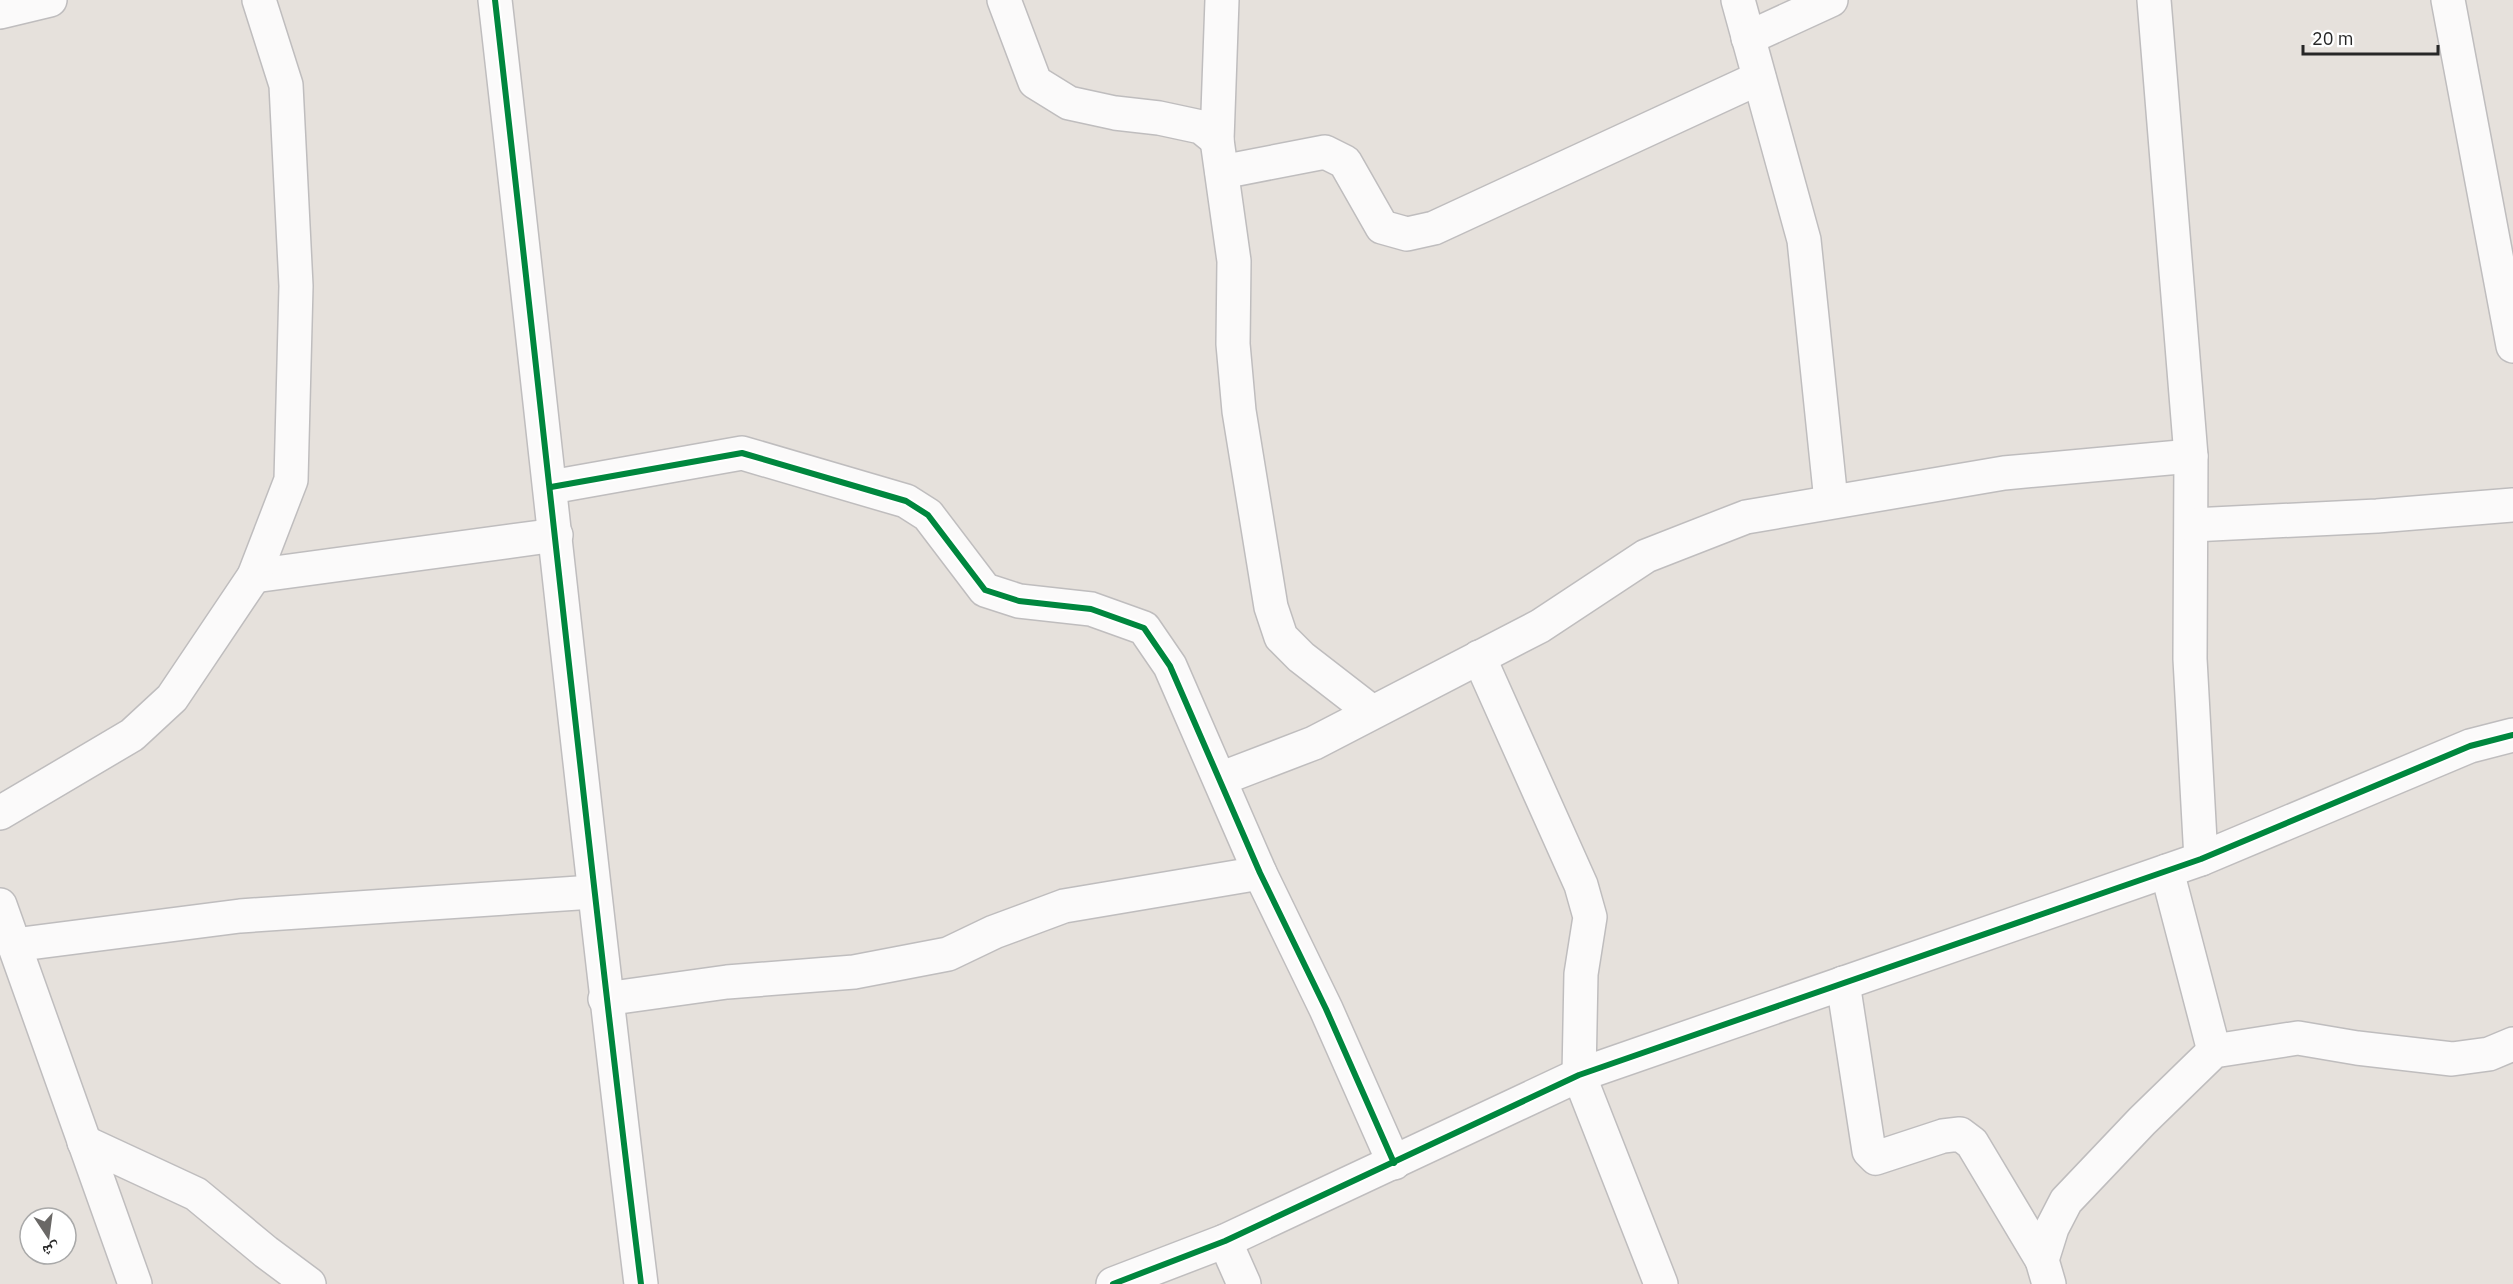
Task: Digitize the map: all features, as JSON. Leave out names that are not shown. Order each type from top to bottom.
[{"type":"street","points":[[0,12],[50,0]]},
{"type":"street","points":[[0,813],[132,735],[172,698],[255,576],[291,480],[296,286],[286,85],[259,0]]},
{"type":"street","points":[[495,0],[551,488],[605,999],[641,1284]]},
{"type":"street","points":[[1004,0],[1035,81],[1069,103],[1115,114],[1160,118],[1201,127],[1217,140]]},
{"type":"street","points":[[1222,0],[1217,140],[1234,261],[1233,344],[1239,411],[1271,607],[1281,637],[1301,657],[1372,712]]},
{"type":"street","points":[[1738,0],[1804,240],[1831,501]]},
{"type":"street","points":[[1748,38],[1831,0]]},
{"type":"street","points":[[2154,0],[2192,456],[2190,659],[2201,859]]},
{"type":"street","points":[[2448,0],[2513,346]]},
{"type":"street","points":[[1222,172],[1325,152],[1345,162],[1382,227],[1407,234],[1434,228],[1759,78]]},
{"type":"street","points":[[551,488],[742,453],[906,501],[928,515],[985,590],[1019,601],[1091,609],[1144,628],[1170,666],[1260,873],[1326,1009],[1394,1163]]},
{"type":"street","points":[[1220,779],[1314,743],[1540,626],[1646,556],[1746,517],[2004,473],[2192,456]]},
{"type":"street","points":[[2192,525],[2377,516],[2513,505]]},
{"type":"street","points":[[255,576],[556,535]]},
{"type":"street","points":[[1479,657],[1576,875],[1590,917],[1581,974],[1579,1075],[1660,1284]]},
{"type":"street","points":[[1113,1284],[1225,1241],[1579,1075],[2201,859],[2470,746],[2513,735]]},
{"type":"street","points":[[2167,871],[2214,1051]]},
{"type":"street","points":[[605,999],[727,982],[854,972],[938,956],[948,954],[994,932],[1064,906],[1260,873]]},
{"type":"street","points":[[14,945],[240,915],[593,892]]},
{"type":"street","points":[[0,905],[135,1284]]},
{"type":"street","points":[[1843,983],[1869,1151],[1876,1158],[1943,1136],[1960,1134],[1972,1143],[2046,1272]]},
{"type":"street","points":[[2046,1272],[2052,1228],[2066,1201],[2142,1121],[2214,1051],[2298,1038],[2357,1048],[2452,1059],[2489,1054],[2513,1044]]},
{"type":"street","points":[[84,1142],[196,1194],[309,1284]]},
{"type":"street","points":[[1225,1241],[1244,1284]]},
{"type":"cycle path","points":[[495,0],[584,803],[641,1284]]},
{"type":"cycle path","points":[[551,487],[742,453],[906,501],[928,515],[985,590],[1019,601],[1091,609],[1144,628],[1170,666],[1260,873],[1326,1009],[1394,1163]]},
{"type":"cycle path","points":[[1113,1284],[1225,1241],[1579,1075],[2201,859],[2470,746],[2513,735]]}]
